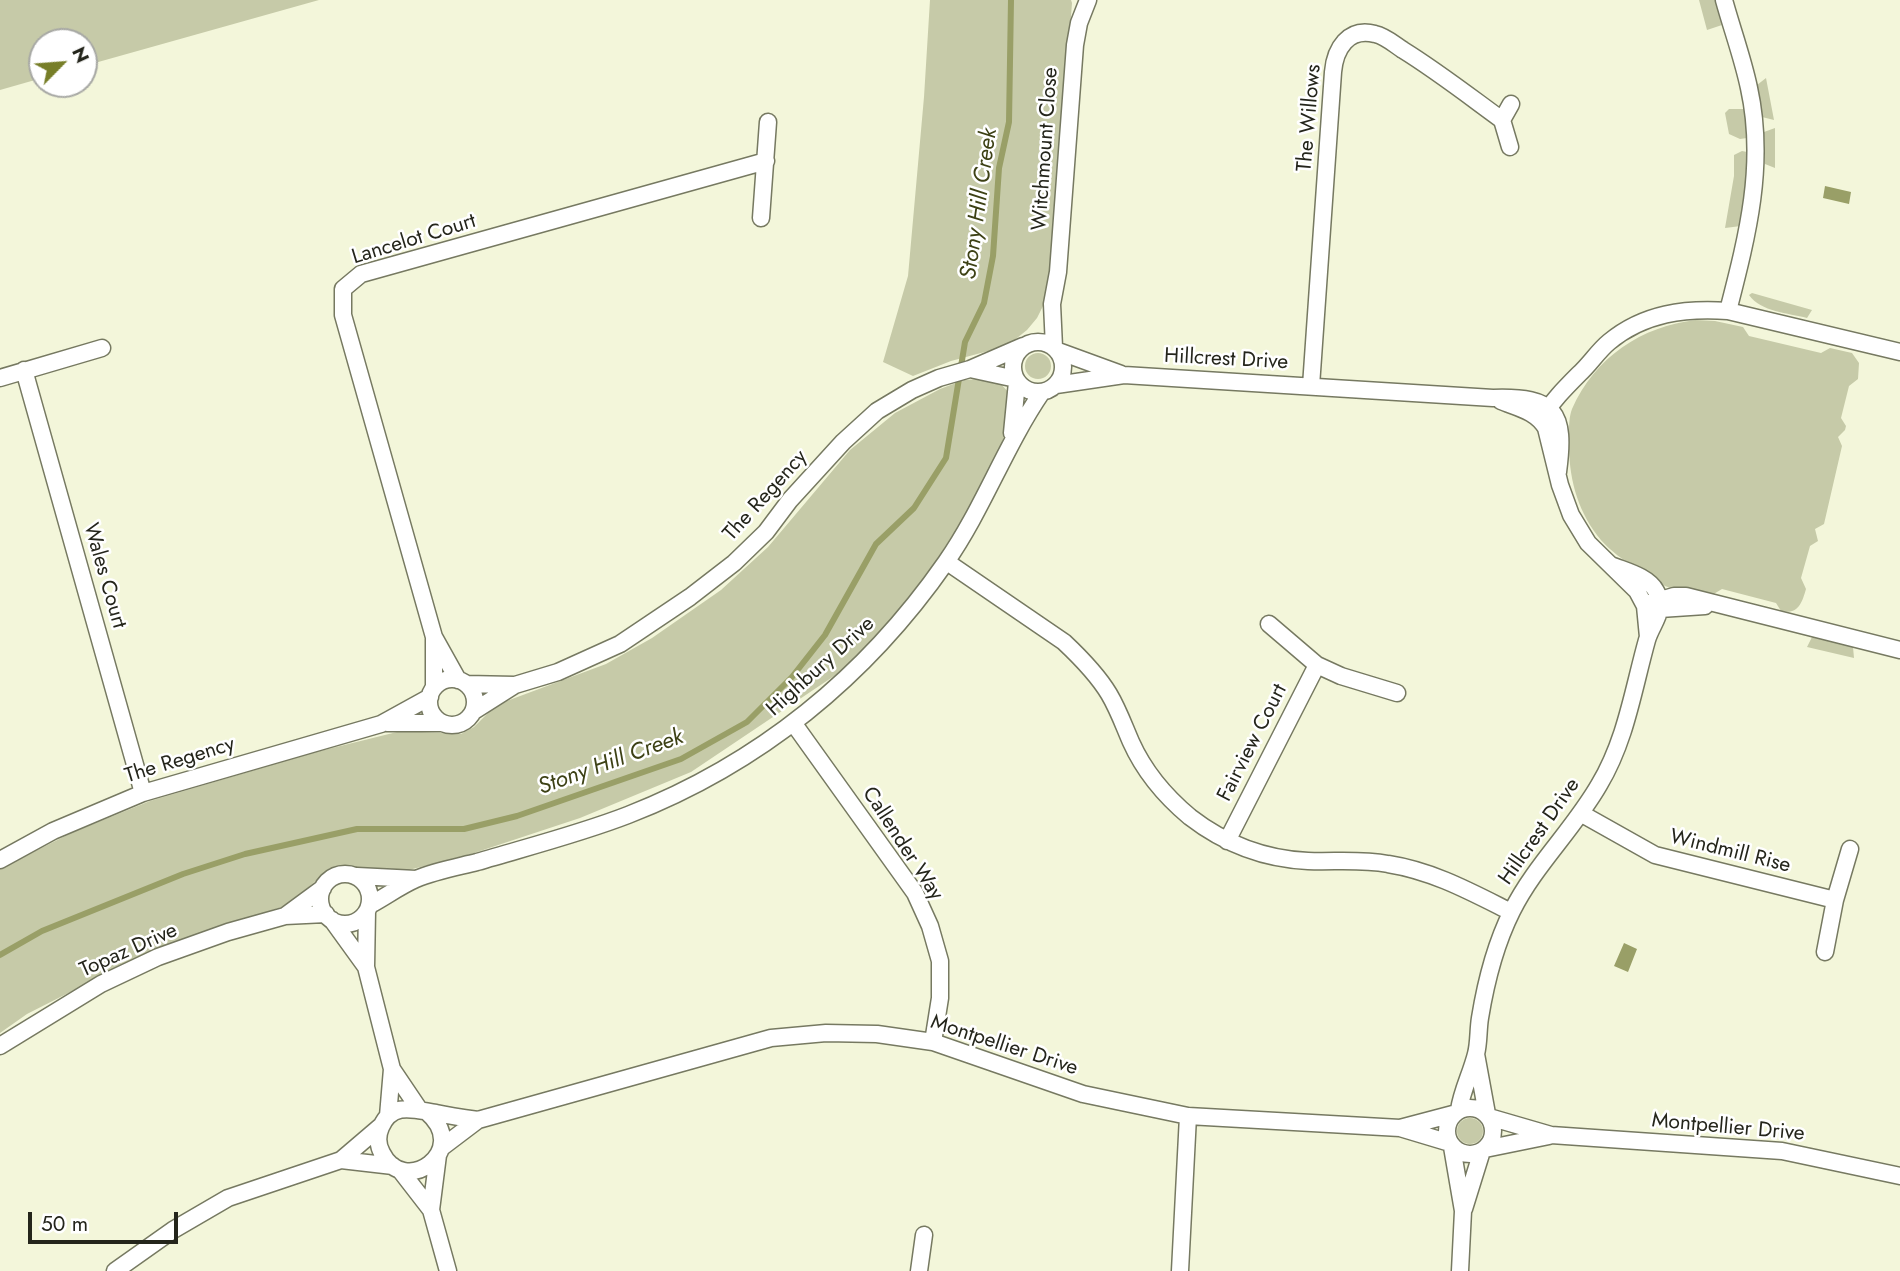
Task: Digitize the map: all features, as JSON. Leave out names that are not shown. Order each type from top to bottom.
[{"type":"street","name":"Witchmount Close","points":[[1056,349],[1052,304],[1058,272],[1075,46],[1079,23],[1088,0]]},
{"type":"street","points":[[1724,0],[1749,89],[1756,156],[1753,207],[1728,311]]},
{"type":"street","name":"The Willows","points":[[1311,386],[1333,72],[1339,48],[1359,33],[1381,36],[1502,120]]},
{"type":"street","points":[[1510,147],[1502,120],[1511,104]]},
{"type":"street","points":[[761,218],[768,122]]},
{"type":"street","name":"Lancelot Court","points":[[462,682],[434,637],[342,315],[343,289],[361,274],[766,161]]},
{"type":"street","name":"Witchmount Close","points":[[1026,345],[1042,324],[1052,304]]},
{"type":"street","points":[[1900,352],[1728,311],[1699,309],[1669,312],[1639,323],[1608,342],[1581,373],[1569,382],[1548,414],[1546,428],[1564,498],[1580,531],[1637,591],[1655,605],[1686,596],[1900,650]]},
{"type":"street","points":[[1042,342],[1056,349],[1062,357],[1063,372],[1049,389],[1028,391],[1016,380],[1013,372],[1014,357],[1026,345],[1042,342]]},
{"type":"street","name":"The Regency","points":[[474,711],[515,685],[558,672],[620,644],[644,631],[690,597],[734,563],[766,532],[790,500],[843,442],[877,411],[939,378],[970,369],[1026,345]]},
{"type":"street","points":[[0,377],[102,348]]},
{"type":"street","name":"Hillcrest Drive","points":[[1056,349],[1124,375]]},
{"type":"street","name":"The Regency","points":[[970,369],[1016,380]]},
{"type":"street","name":"Wales Court","points":[[24,370],[143,793]]},
{"type":"street","name":"Hillcrest Drive","points":[[1049,389],[1124,375],[1493,398],[1531,412],[1548,414]]},
{"type":"street","name":"Highbury Drive","points":[[1011,442],[1016,380]]},
{"type":"street","name":"Highbury Drive","points":[[416,879],[558,839],[628,815],[688,789],[737,762],[794,724],[892,632],[947,562],[1011,442],[1049,389]]},
{"type":"street","points":[[947,562],[1064,642],[1081,658],[1108,693],[1141,761],[1165,794],[1189,816],[1227,841],[1267,856],[1364,861],[1405,867],[1453,883],[1511,912]]},
{"type":"street","name":"Hillcrest Drive","points":[[1456,1112],[1476,1054],[1488,974],[1511,912],[1531,877],[1581,814],[1601,783],[1623,734],[1655,605]]},
{"type":"street","points":[[1269,624],[1317,664],[1341,676],[1397,693]]},
{"type":"street","name":"Lancelot Court","points":[[432,692],[434,637]]},
{"type":"street","name":"Fairview Court","points":[[1227,841],[1317,664]]},
{"type":"street","points":[[445,680],[462,682],[475,696],[474,711],[470,718],[456,726],[440,723],[431,712],[432,692],[445,680]]},
{"type":"street","name":"The Regency","points":[[462,682],[515,685]]},
{"type":"street","name":"The Regency","points":[[381,724],[432,692]]},
{"type":"street","name":"The Regency","points":[[0,860],[53,831],[143,793],[381,724],[440,723]]},
{"type":"street","name":"Callender Way","points":[[794,724],[915,893],[930,926],[940,961],[940,998],[933,1042]]},
{"type":"street","name":"Windmill Rise","points":[[1581,814],[1655,855],[1835,900]]},
{"type":"street","points":[[1825,952],[1835,900],[1850,849]]},
{"type":"street","points":[[366,967],[329,917],[321,902],[323,888],[341,874],[416,879]]},
{"type":"street","points":[[357,876],[368,888],[366,967],[392,1069],[385,1121],[379,1134],[381,1152],[431,1210],[449,1271]]},
{"type":"street","points":[[329,917],[348,924],[355,922],[368,908],[416,879]]},
{"type":"street","name":"Topaz Drive","points":[[285,916],[323,888]]},
{"type":"street","name":"Topaz Drive","points":[[0,1045],[101,984],[158,957],[228,932],[285,916],[329,917]]},
{"type":"street","name":"Montpellier Drive","points":[[440,1151],[478,1120],[771,1038],[826,1034],[877,1034],[933,1042],[1083,1094],[1188,1116],[1400,1128],[1451,1145]]},
{"type":"street","name":"Hillcrest Drive","points":[[1476,1054],[1488,1115]]},
{"type":"street","points":[[392,1069],[423,1110],[440,1127],[440,1151],[431,1210]]},
{"type":"street","points":[[115,1271],[173,1230],[229,1198],[341,1160],[397,1110],[408,1107],[423,1110]]},
{"type":"street","points":[[1460,1271],[1463,1211],[1446,1128],[1456,1112],[1473,1107],[1488,1115],[1492,1123],[1493,1137],[1483,1150],[1463,1211]]},
{"type":"street","name":"Montpellier Drive","points":[[423,1110],[478,1120]]},
{"type":"street","name":"Montpellier Drive","points":[[1400,1128],[1456,1112]]},
{"type":"street","name":"Montpellier Drive","points":[[1488,1115],[1551,1135],[1770,1150],[1817,1157],[1900,1176]]},
{"type":"street","points":[[1180,1271],[1188,1116]]},
{"type":"street","name":"Montpellier Drive","points":[[1483,1150],[1551,1135]]},
{"type":"street","points":[[1451,1145],[1466,1154],[1483,1150]]},
{"type":"street","points":[[341,1160],[418,1170],[433,1162],[440,1151]]},
{"type":"street","points":[[919,1271],[924,1235]]},
{"type":"shaded area","points":[[0,0],[319,0],[98,62],[98,28],[28,28],[28,82],[0,90]]},
{"type":"shaded area","points":[[930,0],[1071,0],[1072,3],[1053,256],[1044,304],[1027,330],[1007,346],[951,361],[913,376],[883,362],[908,276]]},
{"type":"shaded area","points":[[1699,0],[1715,0],[1722,25],[1707,30]]},
{"type":"shaded area","points":[[1766,78],[1774,120],[1762,117],[1757,85]]},
{"type":"shaded area","points":[[1729,109],[1744,109],[1747,138],[1740,139],[1729,134],[1725,113]]},
{"type":"shaded area","points":[[1775,128],[1775,168],[1765,164],[1764,132]]},
{"type":"shaded area","points":[[1747,152],[1747,182],[1741,226],[1725,228],[1734,176],[1734,155]]},
{"type":"shaded area","points":[[1825,186],[1851,192],[1849,204],[1823,198]]},
{"type":"shaded area","points":[[1752,293],[1812,310],[1807,318],[1775,311],[1754,301],[1749,295]]},
{"type":"shaded area","points":[[1696,320],[1743,327],[1749,336],[1821,353],[1830,348],[1852,353],[1859,363],[1858,379],[1849,386],[1841,418],[1846,426],[1838,437],[1842,446],[1824,524],[1815,529],[1818,541],[1810,546],[1801,578],[1806,589],[1801,603],[1792,611],[1781,611],[1776,603],[1722,589],[1712,595],[1665,586],[1627,562],[1601,540],[1587,520],[1577,497],[1570,461],[1569,425],[1572,409],[1582,390],[1593,374],[1622,347],[1657,329]]},
{"type":"shaded area","points":[[1038,353],[1047,357],[1051,366],[1047,375],[1038,379],[1029,375],[1025,366],[1029,357]]},
{"type":"shaded area","points":[[979,379],[1001,384],[1011,395],[1009,423],[998,453],[967,513],[930,570],[887,624],[840,672],[691,772],[580,818],[471,854],[401,872],[330,868],[290,904],[147,953],[27,1014],[0,1033],[0,869],[71,833],[150,801],[312,753],[401,731],[461,734],[474,727],[496,705],[606,664],[652,638],[721,590],[768,547],[850,450],[895,413],[940,389],[964,380]]},
{"type":"shaded area","points":[[1812,637],[1853,647],[1854,658],[1807,647]]},
{"type":"shaded area","points":[[1624,943],[1637,949],[1628,972],[1614,966]]},
{"type":"shaded area","points":[[1470,1118],[1479,1122],[1483,1131],[1479,1140],[1470,1144],[1461,1140],[1457,1131],[1461,1122]]},
{"type":"waterway","name":"Stony Hill Creek","points":[[0,955],[42,931],[183,874],[245,854],[357,829],[464,829],[517,816],[681,759],[747,722],[792,677],[825,635],[876,544],[914,508],[946,458],[965,342],[984,303],[993,256],[999,168],[1009,122],[1011,0]]}]
